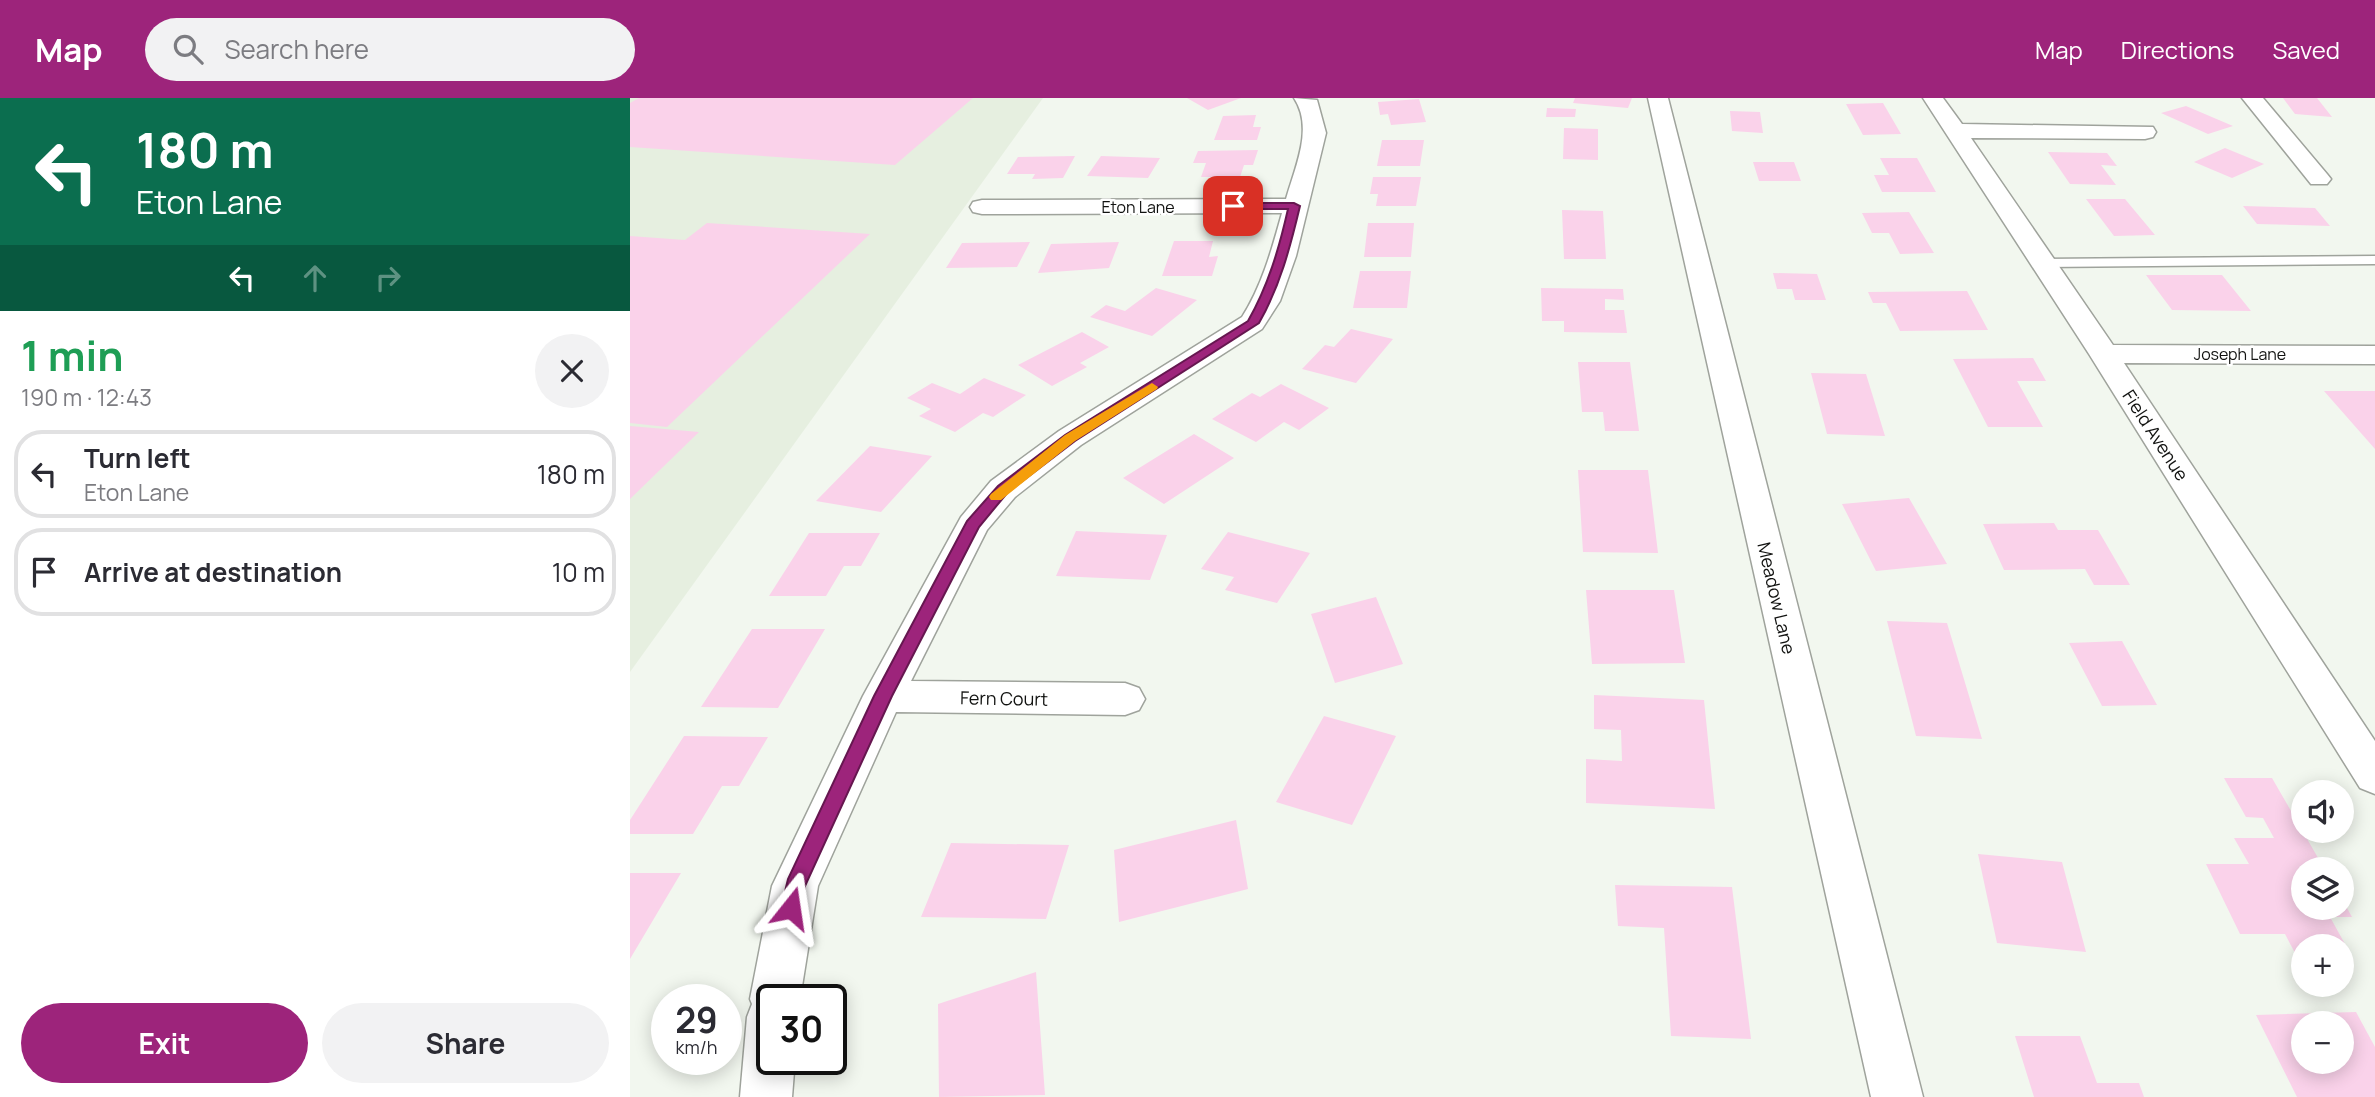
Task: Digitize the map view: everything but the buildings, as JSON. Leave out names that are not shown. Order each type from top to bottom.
[{"type":"street","points":[[778,984],[795,886],[883,696],[972,524],[1003,489],[1070,438],[1252,323],[1266,300],[1283,256],[1315,133],[1310,104],[1304,98]]},
{"type":"street","name":"Meadow Lane","points":[[1658,98],[1897,1097]]},
{"type":"street","name":"Field Avenue","points":[[1933,98],[2361,733],[2375,776]]},
{"type":"street","points":[[2252,98],[2319,179]]},
{"type":"street","points":[[1956,131],[2145,132]]},
{"type":"street","name":"Eton Lane","points":[[982,207],[1294,206]]},
{"type":"street","name":"Joseph Lane","points":[[2104,354],[2375,355]]},
{"type":"street","name":"Fern Court","points":[[883,696],[1125,699]]},
{"type":"street","points":[[766,1097],[768,1075]]},
{"type":"lane","points":[[2044,263],[2375,260]]},
{"type":"shaded area","points":[[630,98],[1043,98],[630,672]]},
{"type":"slow traffic","points":[[996,497],[1070,438],[1152,387]]},
{"type":"route","points":[[791,908],[795,886],[883,696],[972,524],[1003,489],[1070,438],[1252,323],[1266,300],[1283,256],[1294,206],[1233,206]]}]
